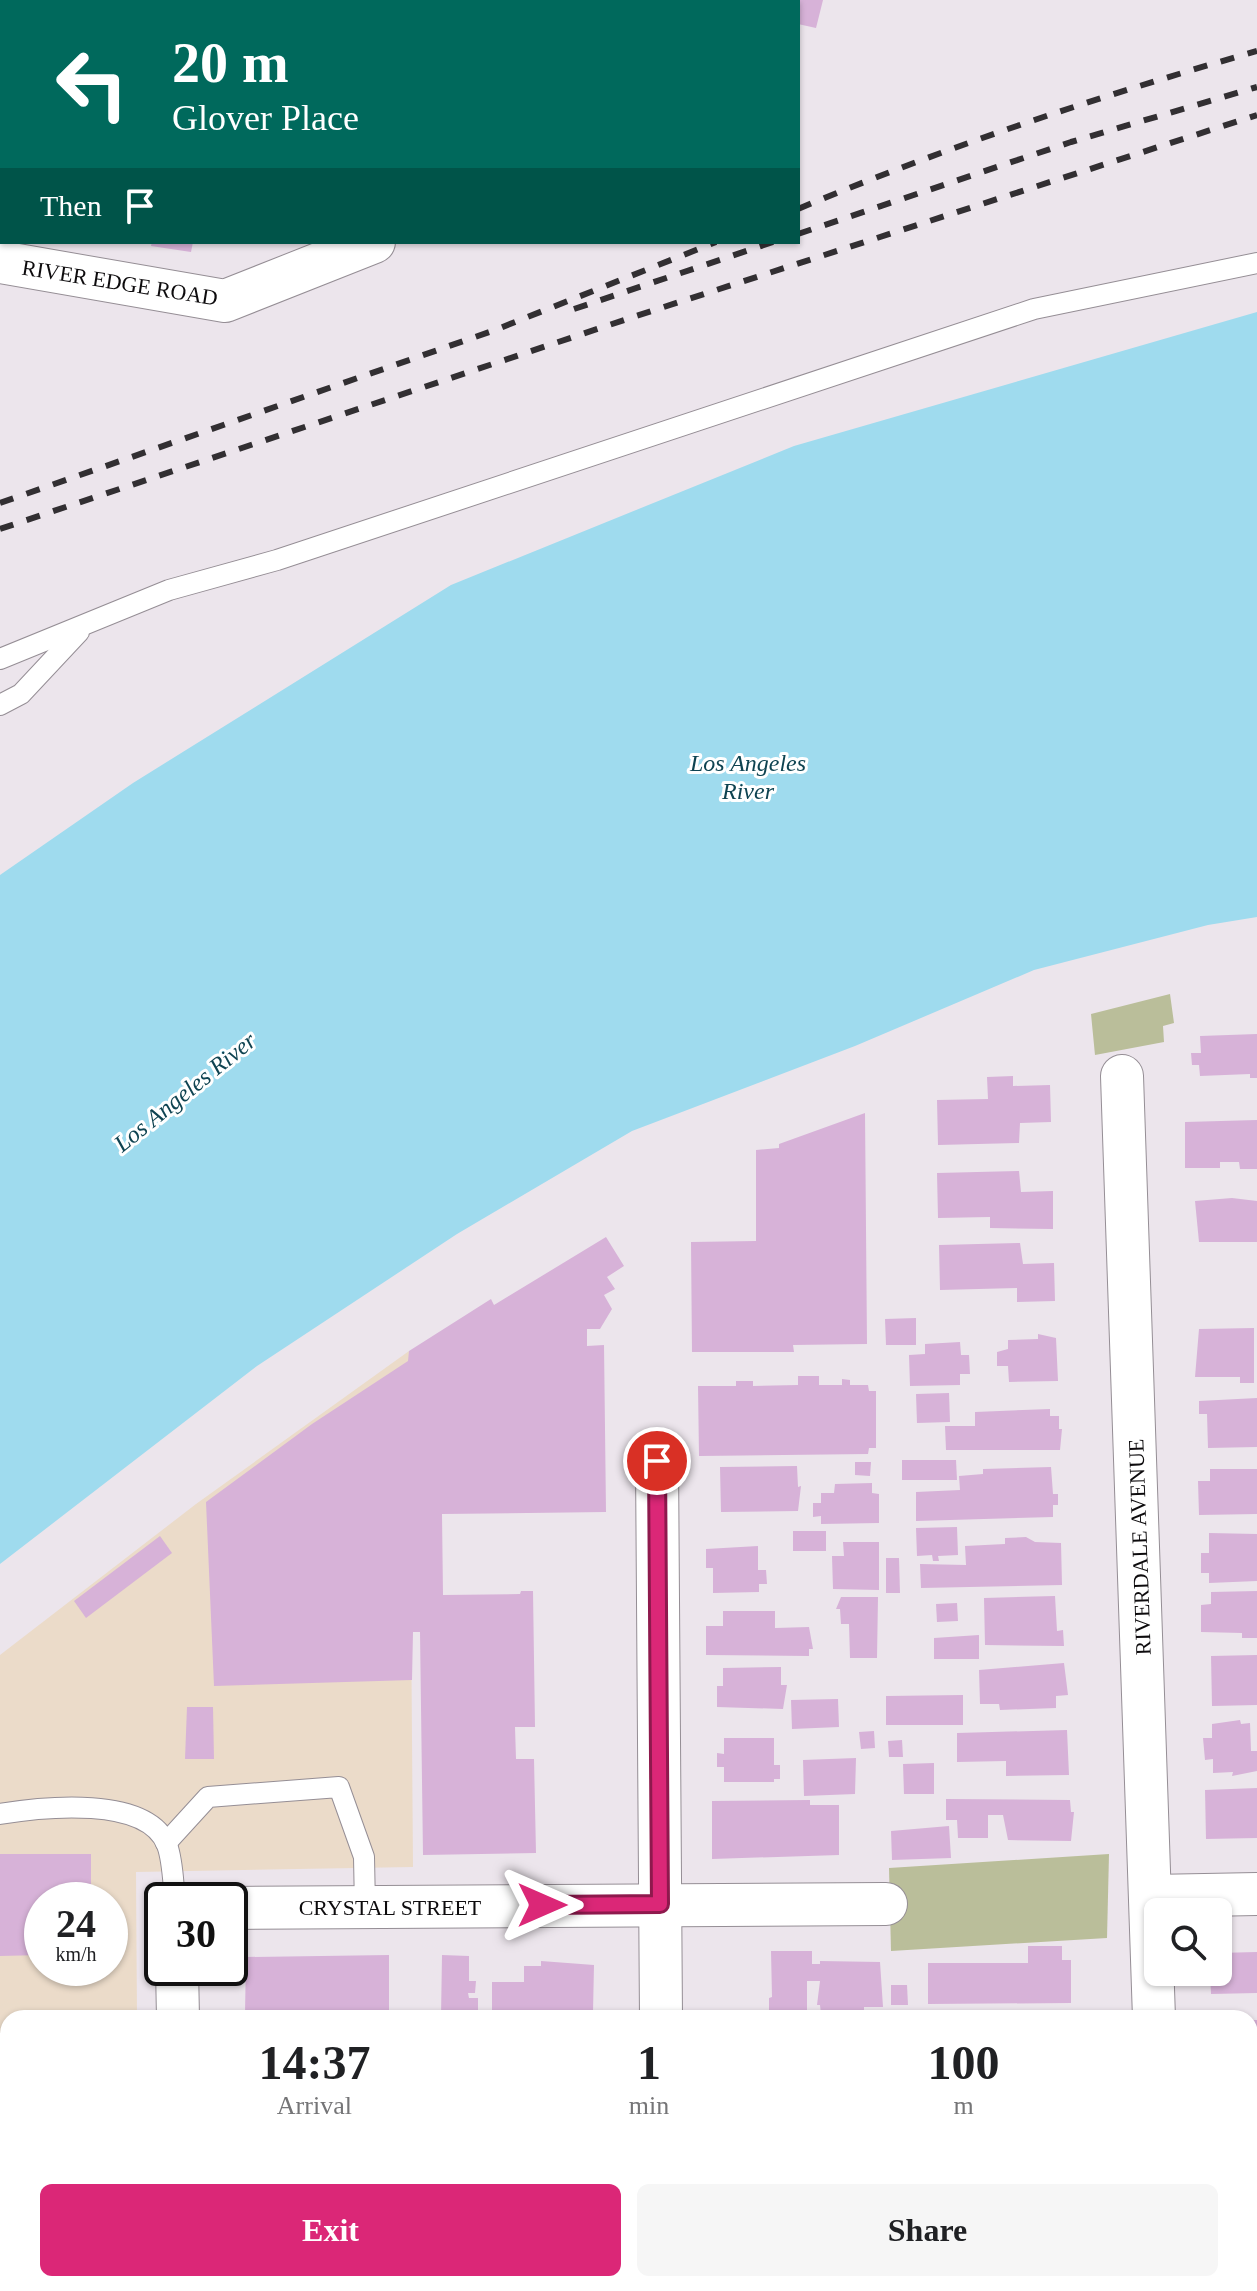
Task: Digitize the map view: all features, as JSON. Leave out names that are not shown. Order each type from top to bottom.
[{"type":"street","name":"RIVER EDGE ROAD","points":[[0,262],[225,301],[369,244]]},
{"type":"street","name":"RIVERDALE AVENUE","points":[[1122,1076],[1154,2010]]},
{"type":"street","points":[[657,1461],[661,2010]]},
{"type":"street","points":[[1152,1896],[1257,1894]]},
{"type":"street","name":"CRYSTAL STREET","points":[[248,1908],[886,1904]]},
{"type":"street","points":[[177,1986],[178,2010]]},
{"type":"lane","points":[[0,659],[169,590],[292,555],[1034,309],[1257,263]]},
{"type":"lane","points":[[0,705],[21,694],[84,626]]},
{"type":"lane","points":[[166,1843],[208,1797],[339,1787],[364,1857],[365,1907]]},
{"type":"lane","points":[[0,1814],[35,1808],[107,1809],[143,1819],[166,1843],[172,1882]]},
{"type":"shaded area","points":[[409,1351],[413,1867],[136,1872],[137,2010],[0,2010],[0,1655],[196,1504]]},
{"type":"green space","points":[[1170,994],[1174,1023],[1163,1026],[1164,1042],[1095,1055],[1091,1014]]},
{"type":"green space","points":[[1109,1854],[1107,1938],[891,1951],[889,1868]]},
{"type":"water","name":"Los Angeles River","points":[[1257,312],[1257,917],[1208,925],[1034,970],[855,1046],[632,1131],[457,1234],[257,1366],[0,1564],[0,875],[133,783],[451,585],[794,446]]},
{"type":"building","points":[[800,0],[823,0],[816,28],[800,24]]},
{"type":"building","points":[[152,244],[193,244],[191,252]]},
{"type":"building","points":[[1257,1034],[1257,1078],[1250,1078],[1250,1074],[1200,1076],[1199,1065],[1192,1065],[1191,1053],[1201,1053],[1200,1036]]},
{"type":"building","points":[[1013,1076],[1013,1086],[1050,1085],[1051,1122],[1020,1123],[1019,1143],[938,1145],[937,1100],[988,1099],[987,1077]]},
{"type":"building","points":[[865,1113],[867,1344],[793,1345],[794,1352],[692,1352],[691,1242],[756,1241],[756,1150],[779,1148],[779,1144]]},
{"type":"building","points":[[1257,1120],[1257,1169],[1240,1169],[1239,1162],[1220,1162],[1220,1168],[1185,1168],[1185,1122]]},
{"type":"building","points":[[1019,1171],[1021,1192],[1053,1191],[1053,1229],[990,1228],[990,1217],[938,1218],[937,1173]]},
{"type":"building","points":[[1232,1198],[1257,1201],[1257,1242],[1199,1242],[1195,1201]]},
{"type":"building","points":[[606,1237],[624,1266],[607,1277],[615,1289],[604,1295],[612,1309],[600,1329],[587,1329],[587,1346],[604,1345],[606,1512],[442,1514],[443,1595],[520,1594],[521,1591],[533,1591],[535,1727],[515,1727],[516,1759],[534,1759],[536,1853],[423,1855],[420,1632],[413,1632],[412,1680],[214,1686],[206,1502],[312,1424],[408,1361],[409,1351],[491,1299],[494,1305]]},
{"type":"building","points":[[1020,1243],[1023,1264],[1054,1263],[1055,1301],[1017,1302],[1017,1288],[940,1290],[939,1245]]},
{"type":"building","points":[[916,1318],[916,1345],[886,1345],[885,1319]]},
{"type":"building","points":[[1254,1328],[1254,1383],[1240,1383],[1240,1377],[1195,1377],[1199,1329]]},
{"type":"building","points":[[1038,1334],[1056,1338],[1058,1381],[1009,1382],[1008,1366],[997,1366],[997,1352],[1008,1349],[1008,1340],[1038,1339]]},
{"type":"building","points":[[960,1342],[961,1355],[969,1355],[970,1374],[960,1374],[960,1385],[910,1386],[909,1355],[925,1354],[925,1344]]},
{"type":"building","points":[[798,1376],[819,1376],[819,1385],[842,1385],[842,1379],[850,1380],[850,1385],[868,1385],[869,1391],[876,1391],[876,1448],[869,1448],[868,1454],[699,1456],[698,1386],[736,1386],[736,1381],[753,1381],[753,1386],[798,1385]]},
{"type":"building","points":[[949,1393],[950,1422],[917,1423],[916,1394]]},
{"type":"building","points":[[1257,1398],[1257,1447],[1208,1448],[1207,1414],[1199,1414],[1199,1401]]},
{"type":"building","points":[[1050,1409],[1050,1416],[1059,1416],[1059,1429],[1062,1429],[1060,1450],[946,1450],[945,1426],[975,1426],[975,1412]]},
{"type":"building","points":[[902,1460],[956,1460],[957,1480],[902,1480]]},
{"type":"building","points":[[855,1462],[871,1462],[870,1476],[855,1475]]},
{"type":"building","points":[[797,1466],[798,1487],[801,1486],[798,1511],[721,1512],[720,1467]]},
{"type":"building","points":[[1051,1467],[1053,1494],[1058,1494],[1058,1505],[1053,1505],[1053,1517],[916,1521],[916,1492],[960,1490],[959,1476],[983,1474],[983,1469]]},
{"type":"building","points":[[1210,1469],[1257,1469],[1257,1514],[1199,1515],[1198,1481],[1210,1481]]},
{"type":"building","points":[[872,1483],[872,1493],[879,1494],[879,1523],[821,1524],[821,1516],[813,1517],[813,1503],[821,1503],[821,1493],[834,1493],[835,1484]]},
{"type":"building","points":[[957,1527],[958,1555],[938,1556],[939,1561],[933,1561],[932,1555],[917,1556],[916,1528]]},
{"type":"building","points":[[793,1531],[826,1531],[826,1551],[793,1551]]},
{"type":"building","points":[[1209,1533],[1257,1534],[1257,1581],[1209,1583],[1209,1573],[1201,1573],[1201,1553],[1209,1553]]},
{"type":"building","points":[[160,1536],[172,1553],[86,1618],[74,1601]]},
{"type":"building","points":[[1026,1537],[1035,1542],[1061,1543],[1062,1585],[921,1588],[920,1564],[966,1565],[965,1546],[1005,1544],[1005,1538]]},
{"type":"building","points":[[843,1542],[879,1542],[879,1590],[833,1589],[832,1556],[844,1556]]},
{"type":"building","points":[[758,1546],[758,1570],[766,1570],[767,1584],[759,1584],[759,1592],[713,1593],[713,1568],[706,1568],[706,1549]]},
{"type":"building","points":[[886,1558],[899,1558],[900,1593],[886,1593]]},
{"type":"building","points":[[1257,1591],[1257,1638],[1242,1638],[1242,1633],[1201,1632],[1201,1605],[1211,1604],[1211,1592]]},
{"type":"building","points":[[1055,1596],[1057,1631],[1063,1630],[1064,1646],[985,1645],[984,1598]]},
{"type":"building","points":[[841,1597],[878,1597],[877,1658],[850,1658],[849,1624],[841,1624],[840,1609],[836,1609]]},
{"type":"building","points":[[957,1603],[958,1621],[937,1622],[936,1604]]},
{"type":"building","points":[[723,1611],[775,1611],[775,1628],[809,1627],[813,1649],[809,1649],[809,1656],[706,1655],[706,1626],[723,1626]]},
{"type":"building","points":[[979,1635],[979,1659],[934,1659],[934,1638]]},
{"type":"building","points":[[1257,1655],[1257,1705],[1212,1706],[1211,1656]]},
{"type":"building","points":[[1064,1663],[1068,1695],[1056,1696],[1056,1708],[1000,1710],[999,1704],[980,1704],[979,1670]]},
{"type":"building","points":[[781,1667],[781,1685],[787,1685],[783,1709],[717,1707],[717,1686],[723,1686],[723,1668]]},
{"type":"building","points":[[963,1695],[963,1725],[886,1725],[886,1696]]},
{"type":"building","points":[[838,1699],[839,1727],[792,1729],[791,1700]]},
{"type":"building","points":[[187,1707],[213,1707],[214,1759],[185,1759]]},
{"type":"building","points":[[1240,1720],[1241,1724],[1250,1723],[1251,1751],[1257,1751],[1257,1771],[1232,1776],[1233,1772],[1213,1773],[1213,1759],[1205,1760],[1203,1738],[1212,1738],[1212,1724]]},
{"type":"building","points":[[1067,1730],[1069,1775],[1006,1776],[1006,1761],[957,1762],[957,1733]]},
{"type":"building","points":[[874,1731],[875,1748],[861,1749],[859,1732]]},
{"type":"building","points":[[724,1738],[774,1738],[774,1765],[780,1765],[780,1779],[774,1779],[774,1782],[724,1782],[724,1767],[717,1767],[717,1753],[724,1754]]},
{"type":"building","points":[[902,1740],[903,1757],[889,1757],[888,1741]]},
{"type":"building","points":[[856,1758],[855,1794],[804,1796],[803,1760]]},
{"type":"building","points":[[934,1763],[934,1794],[904,1794],[903,1764]]},
{"type":"building","points":[[1257,1788],[1257,1838],[1206,1839],[1205,1790]]},
{"type":"building","points":[[946,1799],[1070,1800],[1071,1812],[1074,1812],[1071,1841],[1008,1840],[1003,1815],[988,1815],[988,1838],[958,1838],[957,1820],[946,1820]]},
{"type":"building","points":[[810,1800],[810,1805],[839,1805],[839,1855],[712,1859],[712,1801]]},
{"type":"building","points":[[949,1826],[951,1858],[892,1860],[891,1831]]},
{"type":"building","points":[[0,1854],[91,1854],[91,1882],[24,1882],[24,1955],[0,1956]]},
{"type":"building","points":[[1028,1946],[1062,1946],[1062,1960],[1071,1960],[1071,2003],[928,2004],[928,1963],[1028,1963]]},
{"type":"building","points":[[771,1951],[812,1951],[812,1964],[820,1964],[820,1961],[880,1962],[883,2007],[821,2010],[820,2005],[817,2005],[820,1981],[807,1981],[807,2010],[769,2010],[769,1998],[772,1997]]},
{"type":"building","points":[[1257,1952],[1257,1993],[1211,1994],[1211,1986],[1232,1986],[1232,1953]]},
{"type":"building","points":[[389,1955],[389,2010],[245,2010],[248,1957]]},
{"type":"building","points":[[442,1955],[469,1956],[469,1981],[476,1981],[475,1993],[468,1993],[469,1998],[478,1998],[478,2010],[441,2010]]},
{"type":"building","points":[[541,1961],[594,1965],[593,2010],[492,2010],[492,1982],[524,1982],[524,1966],[541,1966]]},
{"type":"building","points":[[891,1985],[907,1985],[908,2005],[891,2005]]},
{"type":"railway","points":[[800,208],[1025,123],[1257,51]]},
{"type":"railway","points":[[800,233],[1071,142],[1257,87]]},
{"type":"railway","points":[[0,529],[636,316],[1257,115]]},
{"type":"railway","points":[[0,503],[495,330],[711,244]]},
{"type":"railway","points":[[574,309],[767,244]]},
{"type":"route","points":[[542,1905],[660,1904],[657,1461]]}]
